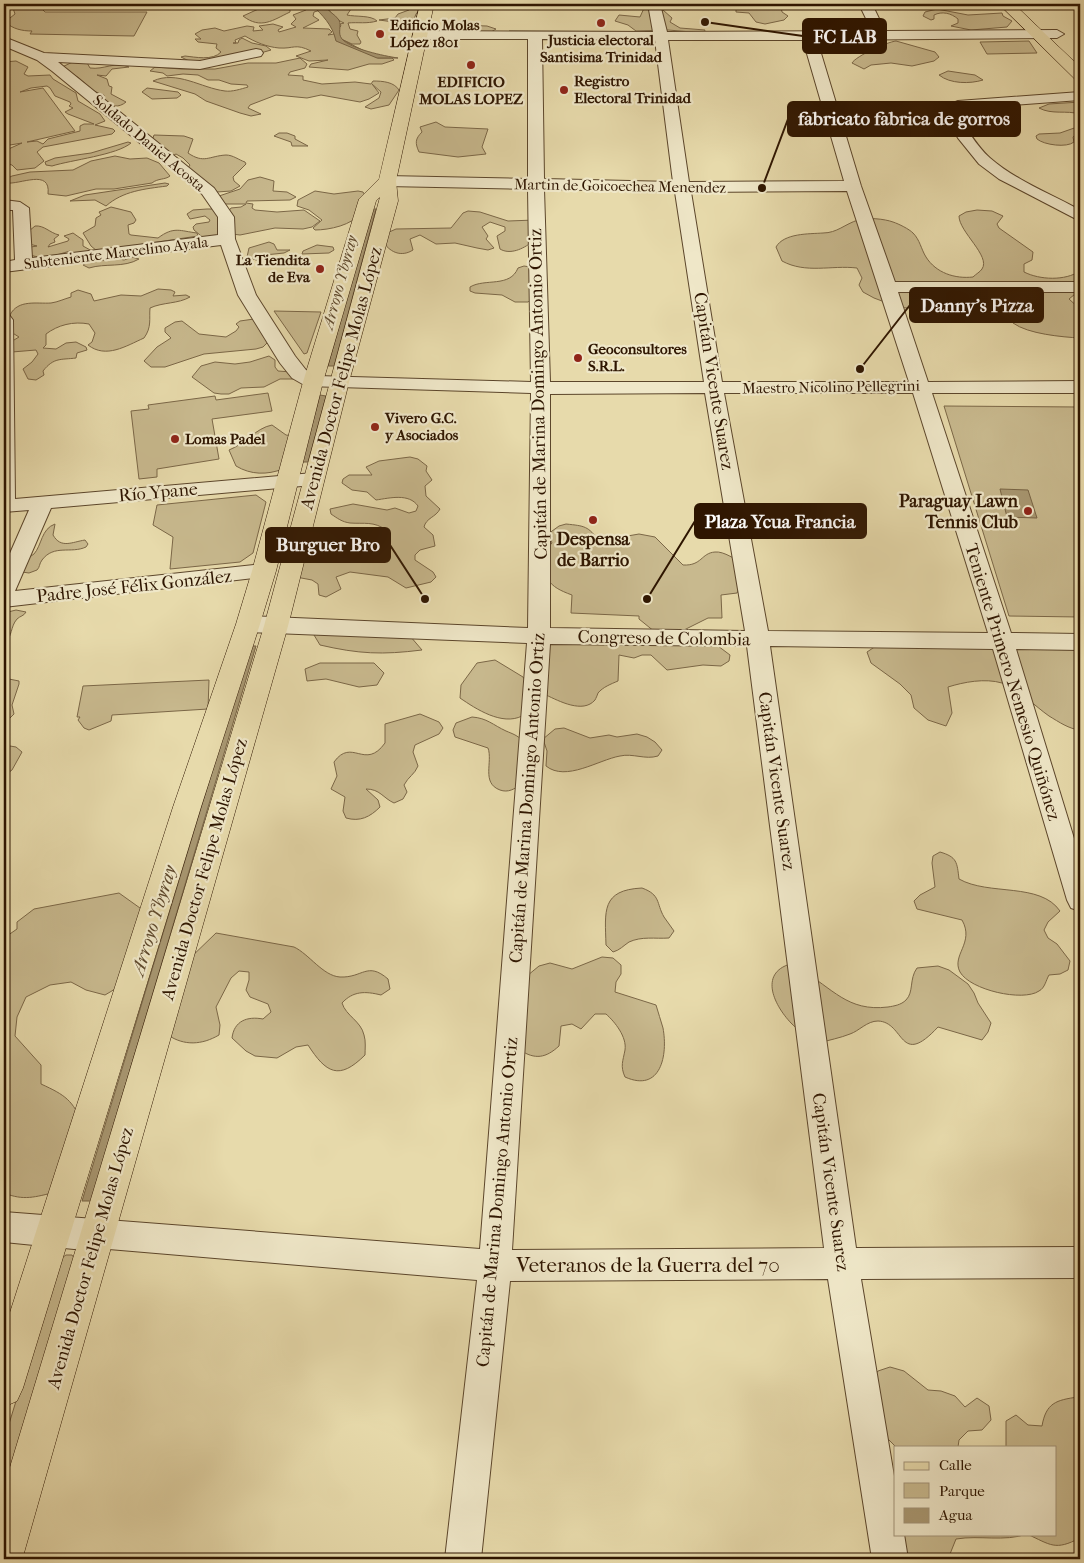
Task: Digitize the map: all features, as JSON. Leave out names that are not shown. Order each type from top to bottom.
[{"type":"main road","name":"Avenida Doctor Felipe Molas López","points":[[4,1388],[187,806],[264,571],[339,382],[389,201],[387,182],[427,4]]},
{"type":"main road","points":[[1006,4],[1080,75]]},
{"type":"main road","points":[[1024,4],[1080,56]]},
{"type":"main road","name":"Avenida Doctor Felipe Molas López","points":[[4,1554],[276,626],[300,480],[313,382],[368,199],[387,182]]},
{"type":"street","name":"Capitán Vicente Suarez","points":[[654,4],[661,36],[682,187],[714,388],[758,639],[842,1264],[890,1559]]},
{"type":"street","points":[[866,4],[880,35]]},
{"type":"street","points":[[421,35],[809,36],[1057,34]]},
{"type":"street","name":"Capitán de Marina Domingo Antonio Ortiz","points":[[463,1559],[494,1266],[539,636],[541,388],[536,186],[535,35]]},
{"type":"street","name":"Teniente Primero Nemesio Quiñónez","points":[[809,36],[853,186],[888,287],[1002,642],[1080,900]]},
{"type":"street","name":"Soldado Daniel Acosta","points":[[4,41],[42,57],[208,191],[226,218],[227,239],[247,295],[288,359],[300,374],[313,382]]},
{"type":"street","points":[[42,57],[200,65],[256,53]]},
{"type":"street","points":[[1078,215],[1006,176],[984,161],[963,134],[948,110],[958,105],[1080,96]]},
{"type":"street","name":"Martin de Goicoechea Menendez","points":[[387,182],[536,186],[853,186]]},
{"type":"street","points":[[4,205],[14,205],[21,208],[24,264]]},
{"type":"street","name":"Subteniente Marcelino Ayala","points":[[4,267],[227,239]]},
{"type":"street","points":[[888,287],[1080,287]]},
{"type":"street","points":[[4,320],[4,506]]},
{"type":"street","name":"Maestro Nicolino Pellegrini","points":[[313,382],[541,388],[1080,387]]},
{"type":"street","name":"Río Ypane","points":[[4,506],[300,480]]},
{"type":"street","points":[[4,591],[43,502]]},
{"type":"street","name":"Padre José Félix González","points":[[4,600],[264,571]]},
{"type":"street","name":"Congreso de Colombia","points":[[248,624],[539,636],[1080,642]]},
{"type":"street","name":"Veteranos de la Guerra del 70","points":[[4,1227],[494,1266],[1080,1262]]},
{"type":"green space","points":[[19,4],[48,4],[43,10],[45,12],[147,12],[134,36],[30,34],[32,31],[18,29],[5,22],[15,14],[13,8]]},
{"type":"green space","points":[[310,4],[326,4],[321,10],[314,12],[313,16],[319,20],[303,28],[329,29],[332,32],[328,35],[334,34],[378,58],[392,58],[394,60],[348,70],[309,67],[311,64],[328,60],[309,61],[296,56],[311,51],[306,49],[298,47],[270,47],[245,36],[235,40],[236,43],[242,38],[252,43],[266,46],[271,50],[219,65],[193,63],[181,57],[213,57],[221,52],[216,48],[217,44],[198,42],[195,39],[201,39],[195,34],[202,30],[215,28],[224,31],[247,26],[254,27],[253,31],[263,30],[259,26],[273,24],[283,27],[278,30],[279,32],[296,27],[291,24],[296,19],[293,15],[306,10],[305,6]]},
{"type":"green space","points":[[327,4],[366,4],[366,9],[351,9],[347,15],[367,17],[377,21],[348,23],[350,29],[358,31],[357,35],[361,42],[360,44],[352,44],[339,38],[338,29],[341,26],[340,24],[344,23],[333,15]]},
{"type":"green space","points":[[756,4],[781,7],[782,12],[788,16],[784,20],[765,24],[756,22],[749,13],[736,12],[736,9],[743,6]]},
{"type":"green space","points":[[265,6],[275,6],[290,10],[290,12],[261,23],[249,20],[243,16]]},
{"type":"green space","points":[[408,6],[421,6],[421,8],[416,14],[411,27],[404,28],[401,23],[379,20],[395,18],[398,14],[409,10]]},
{"type":"green space","points":[[645,6],[663,10],[672,18],[670,22],[680,28],[705,30],[704,33],[668,30],[636,31],[628,25],[615,21],[619,15],[640,17]]},
{"type":"green space","points":[[937,9],[968,15],[1002,13],[1003,16],[1012,21],[1007,27],[971,30],[951,26],[958,23],[958,19],[949,14],[934,15],[934,19],[931,20],[923,16],[925,12]]},
{"type":"green space","points":[[446,26],[487,26],[496,29],[491,32],[447,31],[442,29]]},
{"type":"green space","points":[[896,41],[935,52],[939,57],[934,61],[912,66],[891,63],[871,65],[864,69],[852,63],[872,50]]},
{"type":"green space","points":[[1029,41],[1037,53],[987,54],[980,42]]},
{"type":"green space","points":[[300,58],[307,64],[305,68],[290,72],[288,75],[303,76],[303,80],[322,84],[355,82],[371,84],[373,81],[384,82],[394,85],[399,90],[389,105],[371,109],[365,107],[379,98],[381,92],[372,84],[379,93],[360,102],[321,95],[307,98],[276,95],[250,105],[248,108],[261,114],[251,116],[206,101],[195,94],[153,81],[162,78],[180,79],[228,91],[248,87],[247,85],[208,80],[198,75],[167,76],[163,73],[150,71],[155,67],[215,69],[248,63],[276,63]]},
{"type":"green space","points":[[16,61],[28,67],[24,74],[28,76],[50,75],[53,79],[76,93],[78,101],[100,114],[105,121],[95,125],[115,131],[112,134],[43,147],[37,152],[44,161],[35,168],[17,170],[12,165],[4,163],[4,151],[22,143],[4,146],[4,62]],"holes":[[[47,86],[55,96],[70,102],[69,106],[73,108],[65,112],[94,124],[84,124],[80,126],[80,131],[48,139],[43,144],[37,141],[27,142],[75,131],[43,88],[20,92],[31,88]]]},
{"type":"green space","points":[[75,61],[86,61],[90,68],[114,65],[129,67],[112,69],[106,76],[97,75],[107,79],[109,86],[112,87],[111,94],[126,102],[118,106],[109,105],[104,101],[104,95],[93,91],[79,78],[62,67]]},
{"type":"green space","points":[[948,71],[975,75],[983,80],[960,82],[949,80],[939,75]]},
{"type":"green space","points":[[147,88],[178,92],[181,95],[177,98],[152,99],[142,92]]},
{"type":"green space","points":[[1080,102],[1080,114],[1049,111],[1039,108],[1049,104]]},
{"type":"green space","points":[[436,122],[445,127],[488,129],[482,147],[486,154],[458,157],[419,152],[416,141],[422,132],[420,127]]},
{"type":"green space","points":[[1080,126],[1080,131],[1073,137],[1074,142],[1071,144],[1056,145],[1045,143],[1037,139],[1036,136],[1039,134],[1060,133]]},
{"type":"green space","points":[[279,133],[295,136],[295,139],[308,146],[292,146],[291,142],[274,136]]},
{"type":"green space","points":[[154,135],[184,136],[193,139],[188,153],[198,158],[203,159],[226,155],[245,162],[246,164],[233,177],[234,181],[240,186],[231,191],[217,192],[188,168],[190,165],[183,158],[176,154],[172,156],[147,138],[153,138]]},
{"type":"green space","points":[[128,142],[131,143],[115,151],[93,157],[52,166],[46,165],[45,162],[55,158],[91,153]]},
{"type":"green space","points":[[115,156],[130,159],[147,158],[159,163],[170,176],[152,183],[114,189],[96,189],[66,196],[48,194],[48,186],[40,180],[6,183],[4,180],[30,172],[73,170],[91,161]]},
{"type":"green space","points":[[260,177],[274,181],[273,191],[287,192],[296,197],[290,200],[247,201],[246,203],[253,204],[252,208],[255,210],[277,212],[304,210],[320,221],[312,227],[303,229],[275,228],[240,235],[232,234],[228,212],[231,208],[241,207],[246,204],[223,204],[219,196],[240,189],[248,180]]},
{"type":"green space","points":[[165,183],[169,184],[127,194],[106,206],[95,200],[70,201],[85,195]]},
{"type":"green space","points":[[315,191],[334,194],[358,191],[363,192],[366,197],[360,213],[352,221],[334,228],[315,230],[313,228],[322,220],[309,210],[297,206],[298,200]]},
{"type":"green space","points":[[111,207],[131,212],[136,220],[128,225],[129,234],[131,235],[158,238],[168,232],[177,230],[197,233],[198,236],[97,251],[91,246],[83,233],[95,226],[96,218],[101,215],[99,212]]},
{"type":"green space","points":[[218,209],[223,235],[206,240],[193,227],[196,224],[209,222],[210,220],[205,216],[190,219],[187,214],[193,210]]},
{"type":"green space","points":[[977,210],[992,211],[1003,216],[997,224],[999,228],[1033,252],[1032,260],[1024,264],[1024,272],[1037,277],[1060,278],[1080,271],[1080,290],[1069,299],[1080,309],[1080,338],[1055,336],[1019,327],[1013,323],[1020,313],[1019,302],[993,311],[979,312],[951,305],[898,307],[863,292],[859,285],[862,278],[857,268],[809,268],[791,265],[782,261],[776,247],[780,242],[791,237],[833,232],[862,219],[881,219],[911,231],[930,263],[941,271],[953,276],[973,277],[982,269],[984,264],[979,251],[960,222],[959,216],[966,212]]},
{"type":"green space","points":[[468,211],[480,212],[508,221],[535,220],[532,242],[516,250],[504,251],[500,249],[497,236],[505,231],[505,227],[490,222],[482,227],[488,236],[486,239],[494,248],[488,250],[455,243],[436,244],[420,235],[410,239],[413,250],[405,253],[397,253],[384,243],[387,233],[396,229],[451,228],[463,213]]},
{"type":"green space","points":[[35,226],[59,235],[54,239],[55,242],[48,247],[68,241],[69,239],[64,236],[73,233],[83,240],[83,246],[92,251],[73,253],[70,251],[46,257],[30,255],[31,247],[37,246],[29,244],[29,231]]},
{"type":"green space","points":[[269,242],[274,244],[277,250],[290,250],[284,253],[265,255],[259,261],[247,257],[249,248]]},
{"type":"green space","points":[[317,245],[333,247],[334,250],[329,253],[302,254],[303,251]]},
{"type":"green space","points":[[132,257],[139,259],[127,264],[89,268],[83,265],[97,259],[114,258],[124,260]]},
{"type":"green space","points":[[530,267],[532,299],[528,302],[515,302],[502,295],[470,291],[470,287],[476,284],[509,278],[518,268]]},
{"type":"green space","points":[[158,289],[171,290],[175,292],[173,296],[186,295],[190,297],[150,308],[149,327],[144,338],[116,350],[102,351],[88,345],[92,342],[95,333],[89,324],[72,323],[61,326],[46,334],[46,345],[43,348],[56,349],[66,343],[76,342],[86,347],[87,350],[77,353],[76,358],[54,361],[43,371],[44,375],[36,380],[28,379],[23,369],[38,354],[36,350],[12,352],[9,343],[19,337],[11,332],[10,315],[13,310],[23,304],[56,302],[71,297],[71,293],[78,290],[91,294],[94,301],[121,295],[141,296]]},
{"type":"green space","points":[[274,311],[321,312],[307,353],[304,354]]},
{"type":"green space","points":[[254,319],[270,340],[263,347],[204,354],[165,367],[151,367],[144,361],[157,347],[171,338],[165,332],[165,328],[175,322],[182,321],[199,334],[226,337],[236,331],[239,327],[236,324],[240,321]]},
{"type":"green space","points":[[269,356],[275,360],[275,367],[278,371],[292,372],[295,379],[280,379],[264,387],[241,388],[229,394],[221,394],[214,393],[192,377],[201,366],[215,362],[235,364]]},
{"type":"green space","name":"Lomas Padel","points":[[268,393],[272,411],[212,419],[219,459],[157,469],[157,477],[139,479],[131,411],[149,409],[148,405],[215,396],[216,400]]},
{"type":"green space","name":"Paraguay Lawn Tennis Club","points":[[944,406],[1080,407],[1080,617],[1009,616]]},
{"type":"green space","points":[[272,425],[286,435],[293,436],[283,469],[259,473],[247,471],[236,466],[229,450],[261,429]]},
{"type":"green space","points":[[410,457],[418,459],[427,466],[426,471],[432,480],[425,486],[426,496],[440,509],[424,527],[433,535],[435,546],[420,550],[415,555],[415,560],[433,572],[436,577],[431,582],[406,588],[388,577],[350,572],[336,577],[341,589],[326,597],[319,595],[318,584],[312,580],[296,577],[307,546],[333,531],[385,535],[386,530],[382,527],[373,524],[344,522],[331,514],[330,509],[353,504],[387,510],[395,508],[409,513],[416,511],[418,506],[410,499],[399,497],[376,500],[367,492],[352,490],[342,483],[343,479],[349,475],[372,475],[366,467],[379,461]]},
{"type":"green space","points":[[256,495],[266,502],[253,553],[240,562],[170,569],[173,537],[153,525],[157,505]]},
{"type":"green space","points":[[55,524],[53,535],[60,542],[67,544],[85,540],[88,544],[80,549],[52,552],[42,560],[37,570],[29,573],[22,572],[19,562],[34,554],[44,533],[50,526]]},
{"type":"green space","points":[[566,524],[586,528],[599,541],[639,534],[655,537],[683,565],[694,564],[710,553],[715,552],[726,554],[744,564],[740,587],[737,593],[721,595],[722,618],[708,618],[676,634],[710,640],[730,655],[729,661],[721,666],[703,665],[667,670],[651,655],[642,655],[634,658],[619,655],[618,681],[602,689],[590,704],[584,706],[571,705],[546,695],[529,712],[514,719],[498,718],[490,715],[460,698],[461,685],[477,663],[495,660],[523,677],[527,683],[536,656],[557,637],[655,632],[639,619],[639,616],[571,613],[572,595],[552,585],[544,570],[542,554],[552,543],[548,534],[559,526]]},
{"type":"green space","points":[[16,610],[26,612],[17,619],[9,638],[4,644],[4,613]]},
{"type":"green space","points":[[327,627],[410,636],[422,650],[371,653],[320,645],[314,635]]},
{"type":"green space","points":[[1022,634],[1080,639],[1080,730],[1068,727],[1049,716],[1008,685],[989,681],[968,682],[948,687],[952,713],[946,726],[928,720],[914,708],[911,695],[900,684],[871,663],[867,652],[879,644]]},
{"type":"green space","points":[[320,663],[374,663],[384,673],[377,685],[359,687],[326,679],[307,681],[305,669]]},
{"type":"green space","points":[[4,678],[19,681],[19,684],[12,705],[14,714],[4,724]]},
{"type":"green space","points":[[209,680],[208,709],[112,715],[111,721],[89,730],[84,728],[78,720],[80,717],[77,717],[83,686]]},
{"type":"green space","points":[[420,714],[439,722],[443,728],[439,734],[415,745],[413,752],[418,766],[404,785],[407,792],[403,799],[394,803],[378,792],[366,789],[378,800],[380,807],[364,818],[346,818],[343,811],[345,797],[331,789],[337,776],[334,762],[347,752],[365,755],[378,751],[385,743],[385,724]]},
{"type":"green space","points":[[472,717],[486,720],[519,737],[523,741],[521,784],[506,791],[494,787],[489,777],[488,748],[455,737],[453,730],[456,723]]},
{"type":"green space","points":[[564,728],[590,738],[637,734],[655,742],[662,750],[658,756],[653,757],[625,755],[582,769],[563,772],[554,770],[546,766],[547,751],[543,739],[555,729]]},
{"type":"green space","points":[[4,745],[16,747],[22,752],[12,770],[4,776]]},
{"type":"green space","points":[[940,852],[953,858],[958,868],[959,879],[985,887],[1040,896],[1051,902],[1060,911],[1048,922],[1044,930],[1048,938],[1057,944],[1070,961],[1068,970],[1060,974],[1049,975],[1041,990],[1021,995],[1010,995],[985,989],[966,978],[960,972],[958,966],[966,935],[962,920],[917,909],[914,901],[920,895],[935,887],[933,856]]},
{"type":"green space","points":[[642,888],[655,897],[664,917],[674,931],[669,938],[634,940],[613,952],[606,945],[605,922],[608,904],[619,893]]},
{"type":"green space","points":[[119,893],[147,913],[127,982],[105,995],[86,990],[71,982],[50,985],[26,997],[17,1017],[15,1036],[41,1065],[41,1084],[67,1099],[76,1110],[83,1125],[56,1192],[24,1198],[4,1193],[4,1137],[7,1131],[4,1117],[4,938],[17,929],[17,922],[34,909]]},
{"type":"green space","points":[[216,933],[294,947],[334,976],[348,977],[375,971],[388,979],[390,989],[381,995],[370,993],[355,994],[342,1003],[362,1030],[365,1040],[365,1055],[356,1063],[340,1071],[327,1067],[308,1045],[296,1047],[277,1058],[255,1056],[246,1051],[232,1038],[235,1027],[247,1019],[263,1019],[271,1012],[268,1004],[250,997],[246,990],[249,972],[239,971],[231,978],[216,1007],[220,1025],[219,1035],[206,1041],[193,1043],[180,1041],[168,1035],[186,962]]},
{"type":"green space","points":[[602,957],[613,958],[621,965],[621,974],[616,982],[615,992],[656,1005],[663,1028],[663,1060],[654,1076],[647,1080],[637,1081],[625,1077],[622,1067],[625,1050],[624,1040],[616,1025],[606,1014],[595,1014],[581,1029],[572,1024],[561,1026],[559,1046],[550,1053],[536,1056],[520,1050],[522,980],[539,966],[550,963],[572,969]]},
{"type":"green space","points":[[794,963],[801,970],[841,997],[862,1006],[874,1008],[893,1006],[904,1002],[910,993],[917,968],[938,966],[949,970],[968,984],[991,1023],[988,1032],[982,1040],[938,1027],[925,1039],[916,1044],[909,1044],[887,1023],[874,1021],[853,1033],[819,1043],[797,1029],[784,1015],[772,989],[772,980],[776,973],[783,967]]},
{"type":"green space","points":[[66,1255],[72,1255],[76,1261],[4,1504],[4,1440],[60,1259]]},
{"type":"green space","points":[[890,1367],[904,1371],[928,1390],[941,1391],[955,1396],[965,1407],[977,1398],[989,1406],[991,1420],[982,1430],[968,1431],[959,1440],[958,1446],[895,1446],[882,1433],[871,1380],[878,1371]]},
{"type":"green space","points":[[1080,1398],[1080,1477],[1075,1492],[1080,1500],[1080,1538],[1065,1544],[1053,1545],[1031,1536],[1056,1536],[1056,1446],[1006,1446],[1006,1421],[1016,1415],[1028,1425],[1042,1426],[1049,1408],[1058,1401]]},
{"type":"green space","points":[[894,1534],[894,1536],[1018,1536],[1010,1538],[956,1539],[948,1559],[887,1559],[891,1537]]},
{"type":"water","points":[[311,4],[323,4],[339,20],[341,37],[346,43],[385,56],[398,58],[377,58],[336,41],[323,16]]},
{"type":"water","points":[[371,209],[376,209],[334,366],[328,366]]},
{"type":"water","points":[[320,395],[326,396],[308,462],[302,462]]},
{"type":"water","points":[[1000,489],[1028,490],[1037,518],[1007,517]]},
{"type":"water","points":[[250,646],[256,646],[91,1201],[82,1201]]},
{"type":"place","name":"FC LAB","points":[[705,22]]},
{"type":"place","name":"Justicia electoral Santisima Trinidad","points":[[601,23]]},
{"type":"place","name":"Edificio Molas López 1801","points":[[380,34]]},
{"type":"place","name":"EDIFICIO MOLAS LOPEZ","points":[[471,65]]},
{"type":"place","name":"Registro Electoral Trinidad","points":[[564,90]]},
{"type":"place","name":"fabricato fabrica de gorros","points":[[762,188]]},
{"type":"place","name":"La Tiendita de Eva","points":[[320,269]]},
{"type":"place","name":"Geoconsultores S.R.L.","points":[[578,358]]},
{"type":"place","name":"Danny's Pizza","points":[[860,369]]},
{"type":"place","name":"Vivero G.C. y Asociados","points":[[375,427]]},
{"type":"place","name":"Lomas Padel","points":[[175,439]]},
{"type":"place","name":"Paraguay Lawn Tennis Club","points":[[1028,511]]},
{"type":"place","name":"Despensa de Barrio","points":[[593,520]]},
{"type":"place","name":"Burguer Bro","points":[[425,599]]},
{"type":"place","name":"Plaza Ycua Francia","points":[[647,599]]},
{"type":"water label","name":"Arroyo Ybyray","points":[[339,282]]},
{"type":"water label","name":"Arroyo Ybyray","points":[[153,920]]}]
